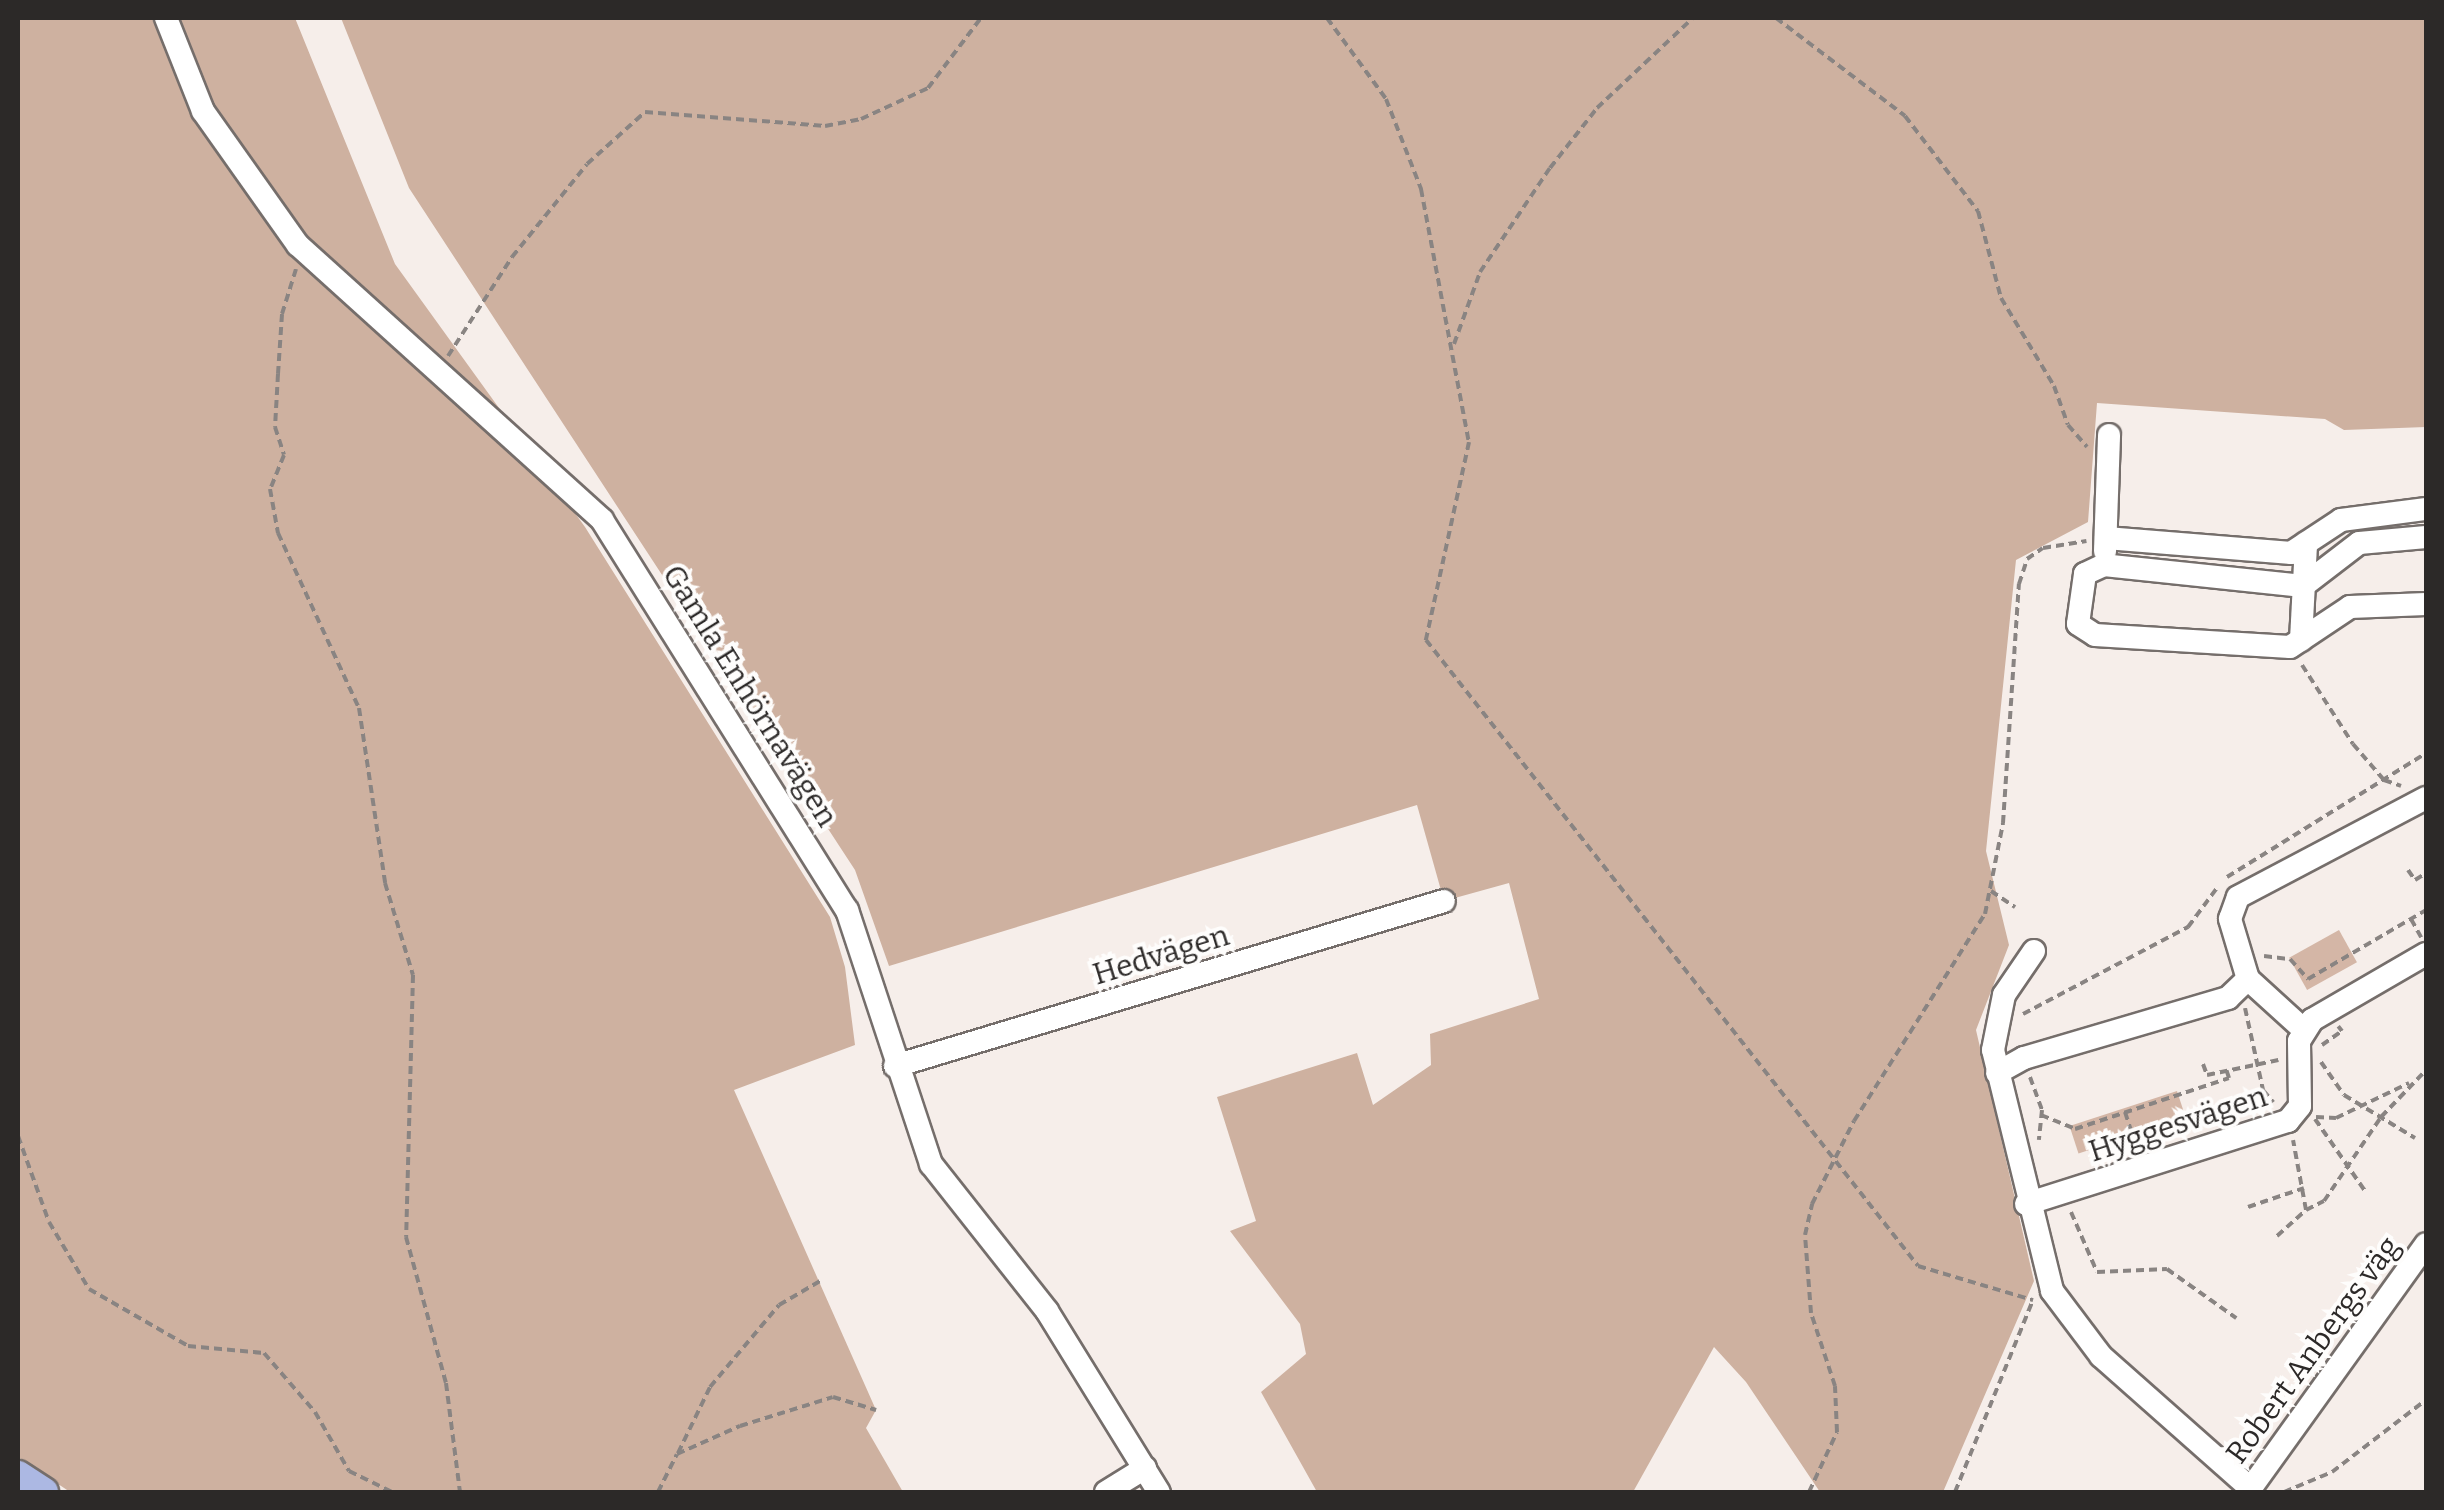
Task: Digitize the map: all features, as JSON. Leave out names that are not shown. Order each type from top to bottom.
[{"type":"main road","points":[[18,1476],[42,1492]]},
{"type":"street","name":"Gamla Enhörnavägen","points":[[166,18],[203,111],[298,245],[613,536],[847,910],[895,1066],[931,1164],[1048,1311],[1159,1492]]},
{"type":"street","points":[[2104,565],[2101,539],[2109,435]]},
{"type":"street","points":[[2101,539],[2291,554],[2341,520],[2426,509]]},
{"type":"street","points":[[2426,538],[2359,543],[2303,586],[2104,565],[2085,574],[2082,631],[2290,646],[2350,607],[2426,604]]},
{"type":"street","points":[[2300,640],[2306,544]]},
{"type":"street","points":[[2426,798],[2238,897],[2230,919],[2242,984],[2300,1046],[2426,954]]},
{"type":"street","name":"Hedvägen","points":[[895,1066],[1444,901]]},
{"type":"street","points":[[2034,951],[2004,994],[1996,1025],[1996,1073],[2047,1276],[2102,1356],[2249,1490]]},
{"type":"street","points":[[1996,1073],[2024,1058],[2228,998],[2242,984]]},
{"type":"street","name":"Hyggesvägen","points":[[2026,1204],[2300,1115],[2300,1046]]},
{"type":"street","name":"Robert Anbergs väg","points":[[2249,1490],[2425,1249]]},
{"type":"street","points":[[1106,1492],[1144,1468]]},
{"type":"path","points":[[439,372],[512,257],[587,164],[645,112],[825,126],[861,119],[928,88],[980,18]]},
{"type":"path","points":[[1327,18],[1386,99],[1421,189],[1469,442],[1426,640],[1830,1162],[1918,1266],[2033,1300]]},
{"type":"path","points":[[1452,348],[1480,272],[1550,168],[1597,108],[1693,18]]},
{"type":"path","points":[[1776,18],[1904,116],[1958,184],[1978,211],[2001,298],[2054,386],[2068,426],[2108,461]]},
{"type":"path","points":[[298,245],[282,314],[275,428],[284,455],[270,490],[278,533],[358,708],[385,883],[413,974],[406,1237],[446,1383],[460,1492]]},
{"type":"path","points":[[1809,1492],[1837,1432],[1835,1386],[1812,1313],[1806,1235],[1830,1162],[1970,941],[1991,891],[2003,823],[2019,584],[2027,559],[2043,548],[2101,539]]},
{"type":"path","points":[[2300,640],[2310,684],[2384,780]]},
{"type":"path","points":[[1996,1025],[2188,927],[2236,868],[2282,847],[2426,753]]},
{"type":"path","points":[[2408,870],[2415,880],[2426,874]]},
{"type":"path","points":[[1991,891],[2014,906]]},
{"type":"path","points":[[2290,958],[2308,978],[2426,910]]},
{"type":"path","points":[[2242,984],[2263,1090],[2300,1115],[2365,1191]]},
{"type":"path","points":[[2203,1064],[2207,1075],[2300,1046],[2314,1050],[2344,1095],[2416,1138]]},
{"type":"path","points":[[2041,1115],[2075,1129],[2229,1078],[2226,1069]]},
{"type":"path","points":[[2277,1236],[2306,1210],[2324,1201],[2381,1117],[2426,1070]]},
{"type":"path","points":[[2300,1115],[2336,1118],[2413,1081]]},
{"type":"path","points":[[2125,1112],[2143,1167]]},
{"type":"path","points":[[2300,1115],[2306,1210]]},
{"type":"path","points":[[18,1136],[49,1222],[90,1290],[188,1346],[264,1354],[314,1412],[349,1471],[392,1492]]},
{"type":"path","points":[[2248,1207],[2304,1188]]},
{"type":"path","points":[[2166,1269],[2236,1318]]},
{"type":"path","points":[[1955,1492],[2033,1300],[2047,1276]]},
{"type":"path","points":[[658,1492],[710,1388],[779,1306],[822,1280]]},
{"type":"path","points":[[677,1454],[833,1397],[876,1410]]},
{"type":"path","points":[[2284,1492],[2332,1472],[2426,1400]]},
{"type":"shaded area","points":[[18,18],[295,18],[395,264],[585,527],[830,917],[845,967],[855,1045],[734,1090],[876,1410],[866,1428],[903,1492],[70,1492],[18,1457]]},
{"type":"shaded area","points":[[341,18],[2426,18],[2426,427],[2344,430],[2325,419],[2097,403],[2088,522],[2016,560],[1986,851],[2009,945],[1976,1030],[2034,1281],[1943,1492],[1820,1492],[1746,1382],[1714,1347],[1633,1492],[1317,1492],[1261,1392],[1306,1354],[1300,1324],[1230,1231],[1256,1221],[1217,1097],[1357,1053],[1373,1105],[1431,1065],[1430,1034],[1539,999],[1509,883],[1444,901],[1417,805],[889,966],[855,870],[409,188]]},
{"type":"shaded area","points":[[2339,930],[2357,962],[2307,990],[2289,958]]},
{"type":"shaded area","points":[[2177,1091],[2186,1119],[2078,1153],[2070,1126]]}]
